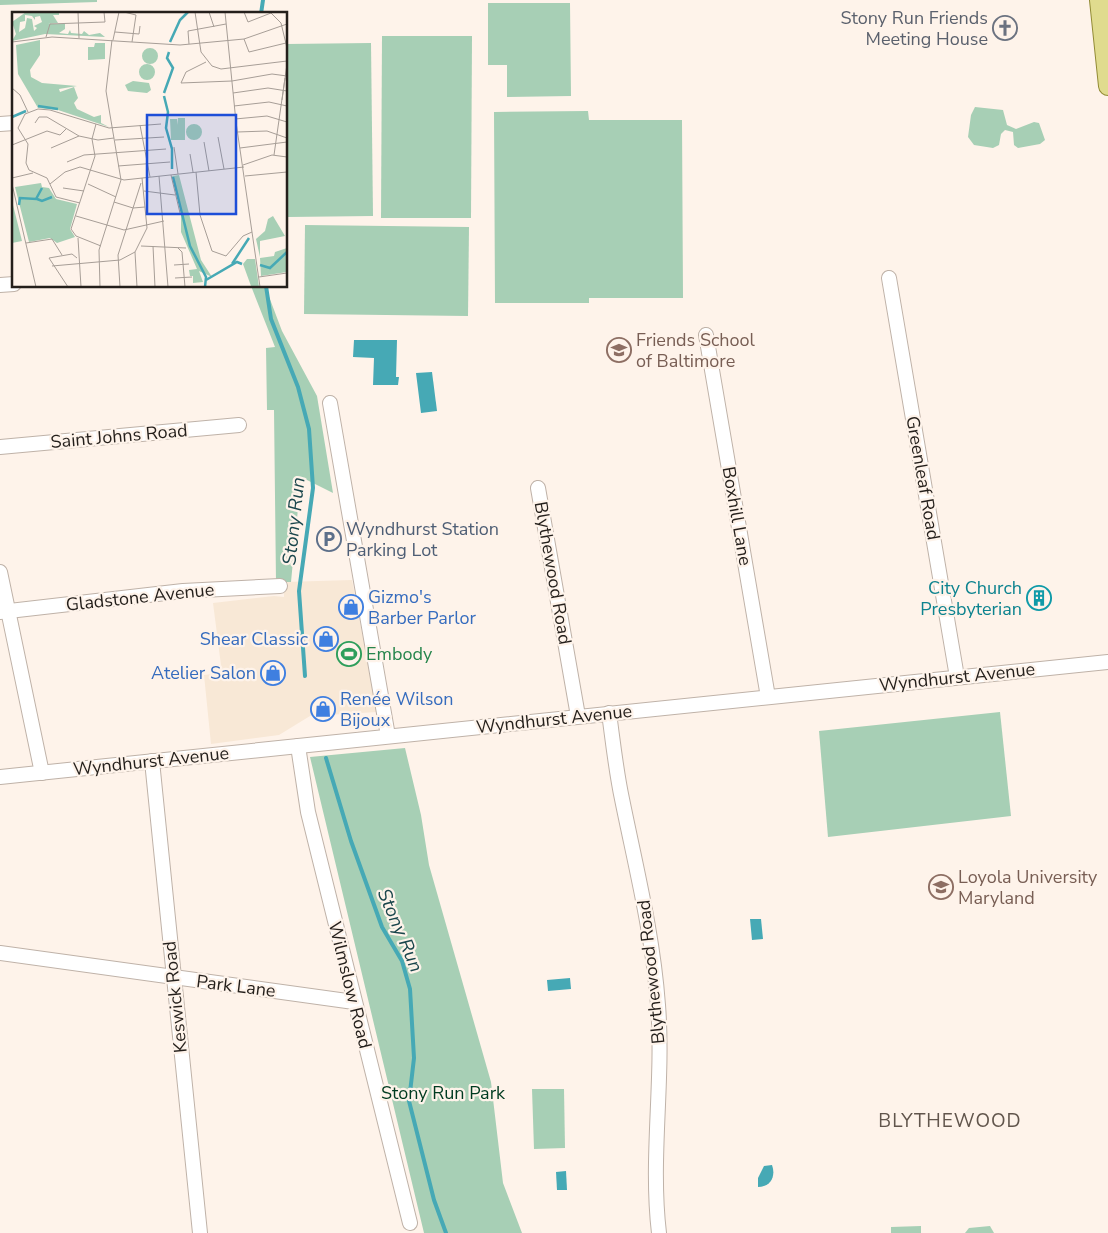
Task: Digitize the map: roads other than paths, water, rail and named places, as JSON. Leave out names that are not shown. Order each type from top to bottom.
[{"type":"main road","points":[[1099,0],[1106,52],[1108,86]]},
{"type":"street","name":"Greenleaf Road","points":[[889,278],[958,677]]},
{"type":"street","name":"Boxhill Lane","points":[[706,335],[768,697]]},
{"type":"street","points":[[330,403],[388,736]]},
{"type":"street","name":"Saint Johns Road","points":[[0,447],[239,425]]},
{"type":"street","name":"Blythewood Road","points":[[538,488],[559,596],[578,716]]},
{"type":"street","points":[[0,572],[4,612],[42,773]]},
{"type":"street","name":"Gladstone Avenue","points":[[4,612],[166,593],[280,586]]},
{"type":"street","name":"Wyndhurst Avenue","points":[[0,777],[1108,662]]},
{"type":"street","name":"Blythewood Road","points":[[609,713],[621,793],[647,915],[656,989],[660,1074],[656,1191],[659,1233]]},
{"type":"street","name":"Wilmslow Road","points":[[298,746],[308,812],[410,1223]]},
{"type":"street","name":"Keswick Road","points":[[152,761],[172,978],[200,1233]]},
{"type":"street","name":"Park Lane","points":[[0,953],[354,1002]]},
{"type":"water","points":[[354,340],[397,340],[396,377],[399,377],[398,385],[373,385],[374,358],[353,357]]},
{"type":"water","points":[[432,372],[437,411],[421,413],[416,373]]},
{"type":"water","points":[[750,919],[761,919],[763,939],[752,940]]},
{"type":"water","points":[[570,978],[571,989],[548,991],[547,980]]},
{"type":"water","points":[[772,1165],[773,1177],[766,1185],[758,1187],[758,1178],[764,1166]]},
{"type":"water","points":[[566,1171],[567,1190],[557,1190],[556,1172]]},
{"type":"waterway","name":"Stony Run","points":[[261,12],[263,0]]},
{"type":"waterway","name":"Stony Run","points":[[266,288],[271,319],[298,387],[309,429],[313,488],[299,591],[305,676]]},
{"type":"waterway","name":"Stony Run","points":[[326,758],[351,841],[382,927],[402,961],[410,989],[414,1058],[409,1101],[434,1200],[446,1233]]},
{"type":"place","name":"Stony Run Friends Meeting House","points":[[1005,28]]},
{"type":"place","name":"Friends School of Baltimore","points":[[619,350]]},
{"type":"place","name":"Wyndhurst Station Parking Lot","points":[[329,539]]},
{"type":"place","name":"City Church Presbyterian","points":[[1039,598]]},
{"type":"place","name":"Gizmo's Barber Parlor","points":[[351,607]]},
{"type":"place","name":"Shear Classic","points":[[326,639]]},
{"type":"place","name":"Embody","points":[[349,654]]},
{"type":"place","name":"Atelier Salon","points":[[273,673]]},
{"type":"place","name":"Renée Wilson Bijoux","points":[[323,709]]},
{"type":"place","name":"Loyola University Maryland","points":[[941,887]]},
{"type":"district","name":"BLYTHEWOOD","points":[[950,1120]]},
{"type":"park label","name":"Stony Run Park","points":[[443,1093]]}]
